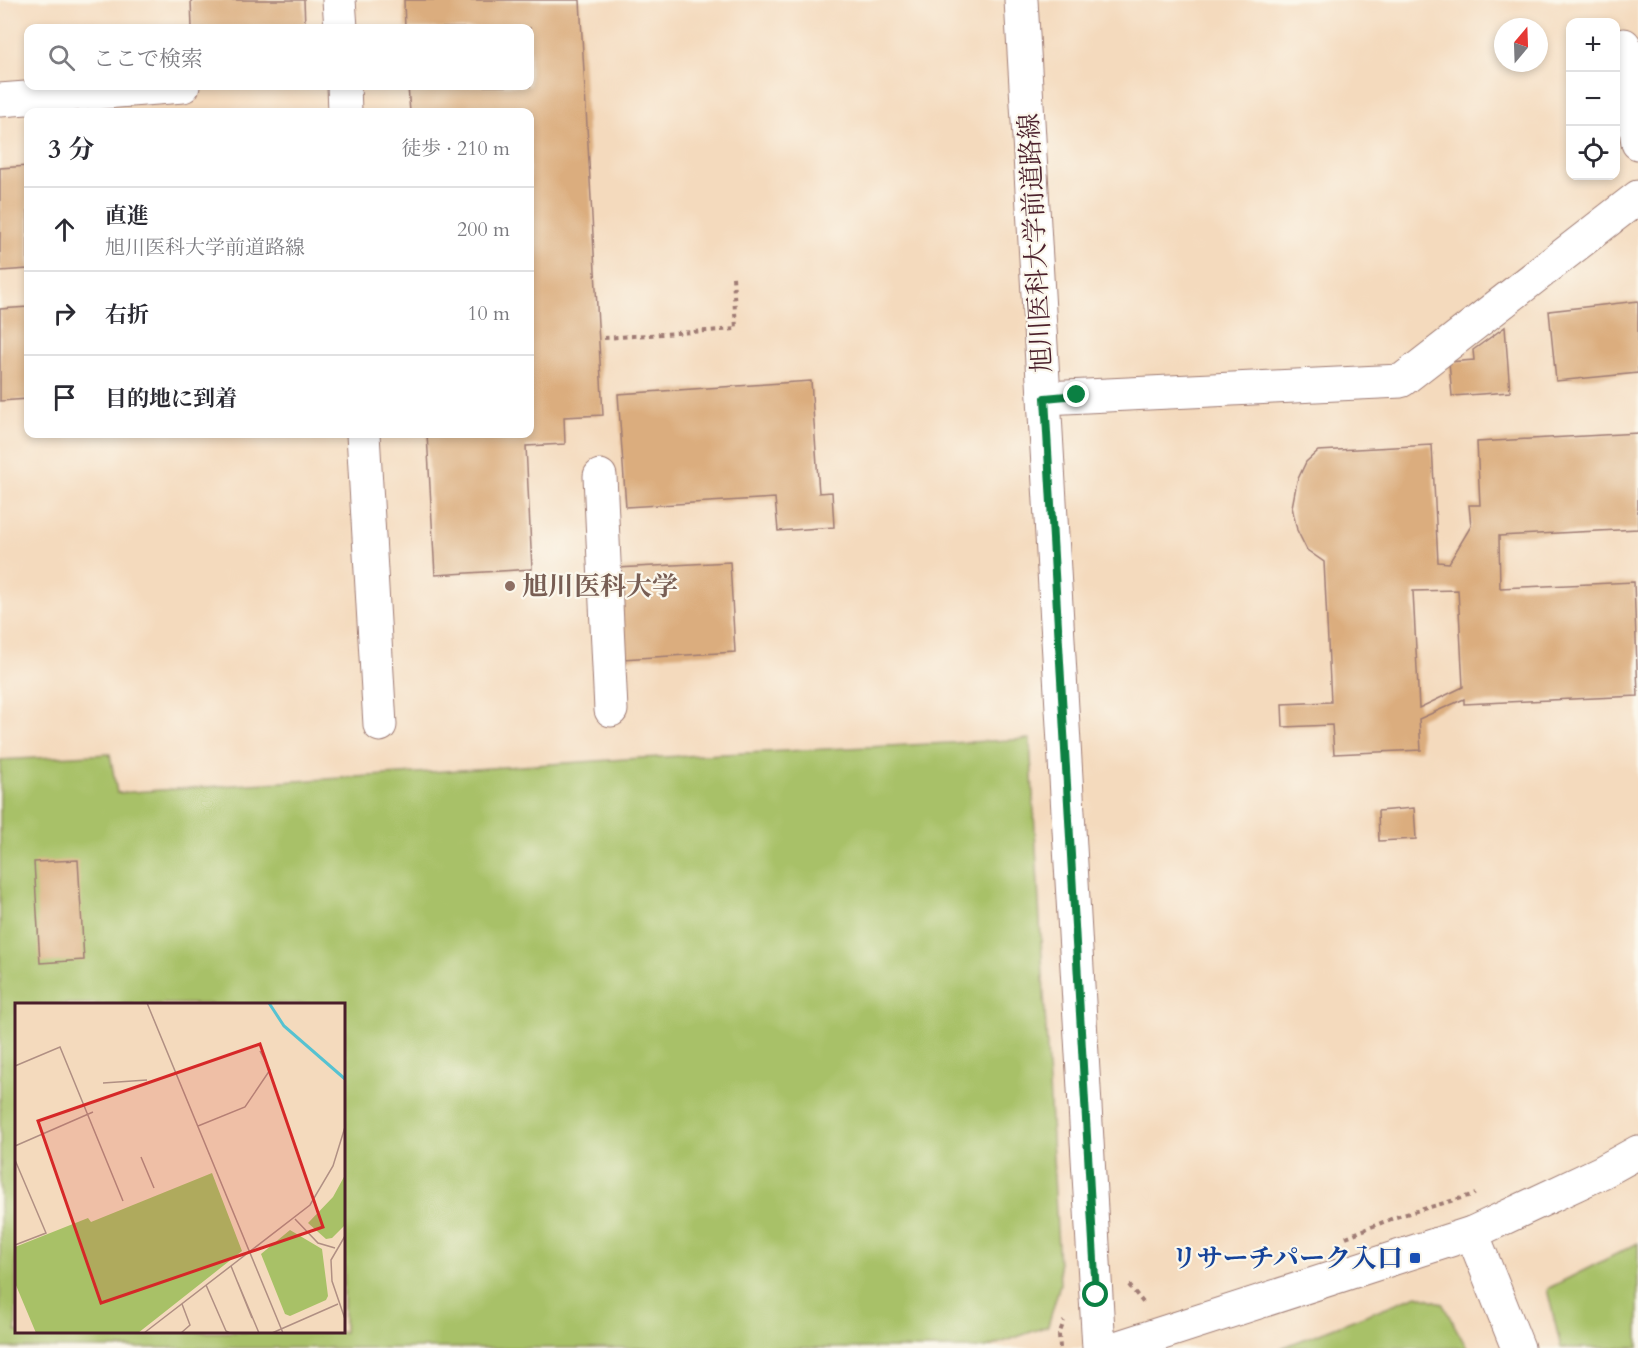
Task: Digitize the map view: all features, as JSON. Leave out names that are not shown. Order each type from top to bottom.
[{"type":"street","points":[[339,0],[340,24]]},
{"type":"street","name":"旭川医科大学前道路線","points":[[1021,0],[1099,1348]]},
{"type":"street","points":[[1624,45],[1638,143]]},
{"type":"street","points":[[0,100],[131,90]]},
{"type":"street","points":[[344,90],[345,108]]},
{"type":"street","points":[[1045,398],[1401,381],[1638,197]]},
{"type":"street","points":[[363,438],[380,724]]},
{"type":"street","points":[[600,476],[611,710]]},
{"type":"street","points":[[1116,1348],[1472,1233],[1602,1172],[1638,1152]]},
{"type":"street","points":[[1472,1233],[1518,1348]]},
{"type":"path","points":[[604,338],[736,329],[733,276]]},
{"type":"path","points":[[1336,1241],[1396,1217],[1486,1191]]},
{"type":"path","points":[[1127,1283],[1146,1308]]},
{"type":"path","points":[[1059,1335],[1060,1348]]},
{"type":"green space","points":[[1030,739],[1060,1284],[1048,1326],[986,1348],[0,1348],[0,760],[110,754],[117,793],[641,758]]},
{"type":"green space","points":[[1638,1243],[1638,1348],[1561,1348],[1547,1289]]},
{"type":"green space","points":[[1417,1295],[1442,1303],[1467,1348],[1281,1348]]},
{"type":"building","points":[[191,0],[304,0],[305,24],[192,24]]},
{"type":"building","name":"旭川医科大学","points":[[404,0],[580,0],[603,415],[564,417],[565,444],[526,446],[532,569],[435,575],[427,438],[534,438],[534,108],[410,108],[408,90],[534,90],[534,24],[405,24]]},
{"type":"building","points":[[24,166],[24,269],[0,271],[0,168]]},
{"type":"building","points":[[1638,301],[1638,373],[1556,381],[1549,311]]},
{"type":"building","points":[[24,307],[24,399],[0,401],[0,309]]},
{"type":"building","points":[[1505,327],[1510,392],[1452,396],[1449,362],[1474,360],[1473,350]]},
{"type":"building","points":[[811,381],[819,493],[832,492],[834,527],[778,531],[775,498],[626,507],[618,394]]},
{"type":"building","points":[[1638,433],[1638,529],[1499,536],[1500,588],[1634,582],[1638,696],[1464,704],[1464,699],[1419,719],[1421,750],[1334,754],[1332,725],[1283,727],[1282,704],[1331,702],[1324,562],[1307,550],[1297,530],[1292,507],[1297,481],[1306,462],[1318,451],[1432,445],[1438,562],[1449,563],[1471,526],[1469,505],[1480,505],[1477,442]],"holes":[[[1458,590],[1463,687],[1419,708],[1413,591]]]},
{"type":"building","points":[[730,562],[735,652],[622,659],[617,568]]},
{"type":"building","points":[[1414,808],[1416,839],[1379,841],[1378,811]]},
{"type":"building","points":[[78,860],[84,960],[40,963],[34,862]]},
{"type":"place","name":"旭川医科大学","points":[[510,586]]},
{"type":"place","name":"リサーチパーク入口","points":[[1415,1258]]},
{"type":"route","points":[[1077,395],[1045,398],[1096,1295]]}]
